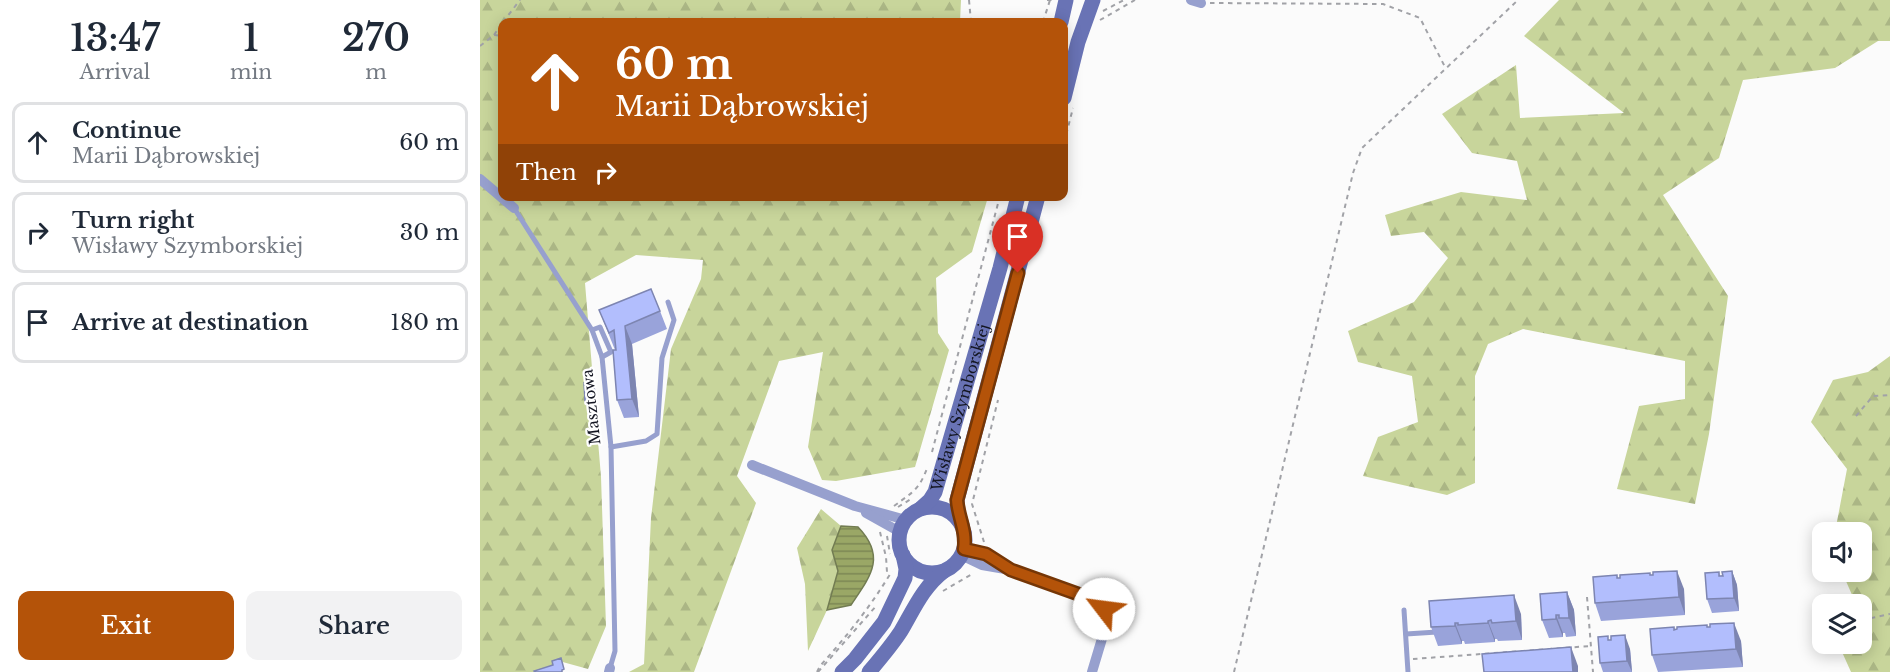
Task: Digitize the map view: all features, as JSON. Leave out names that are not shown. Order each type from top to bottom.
[{"type":"main road","points":[[1062,18],[1066,0]]},
{"type":"main road","points":[[1068,82],[1078,42],[1093,0]]},
{"type":"main road","name":"Wisławy Szymborskiej","points":[[920,509],[935,492],[1000,268],[1017,201]]},
{"type":"main road","name":"Wisławy Szymborskiej","points":[[962,525],[957,500],[1037,201]]},
{"type":"main road","points":[[842,672],[884,622],[905,579],[906,568],[900,543],[903,526],[920,509],[932,507],[944,509],[954,515],[962,525],[963,552],[953,566],[933,579],[925,589],[899,633],[869,672]]},
{"type":"main road","points":[[903,555],[910,564],[921,570],[932,573],[944,571]]},
{"type":"street","name":"Masztowa","points":[[480,179],[498,194]]},
{"type":"street","name":"Masztowa","points":[[506,201],[514,208]]},
{"type":"street","points":[[753,465],[903,526]]},
{"type":"street","points":[[963,552],[982,565],[1011,570],[1092,599],[1104,609],[1107,622],[1092,672]]},
{"type":"lane","name":"Masztowa","points":[[514,208],[592,330],[602,357],[610,447],[615,651],[610,670]]},
{"type":"lane","points":[[610,447],[646,441],[657,435],[662,358],[674,320],[668,302]]},
{"type":"lane","points":[[592,330],[600,327],[611,352],[602,357]]},
{"type":"lane","points":[[1404,610],[1408,672]]},
{"type":"lane","points":[[1406,634],[1437,632]]},
{"type":"path","points":[[507,18],[520,0]]},
{"type":"path","points":[[969,0],[971,18]]},
{"type":"path","points":[[1043,18],[1049,0]]},
{"type":"path","points":[[1099,16],[1124,0]]},
{"type":"path","points":[[1104,17],[1135,0]]},
{"type":"path","points":[[1234,672],[1353,173],[1362,148],[1518,0]]},
{"type":"path","points":[[1196,1],[1383,4],[1420,18],[1446,69]]},
{"type":"path","points":[[480,46],[498,30]]},
{"type":"path","points":[[494,35],[498,36]]},
{"type":"path","points":[[932,452],[999,201]]},
{"type":"path","points":[[1856,416],[1873,396],[1890,395]]},
{"type":"path","points":[[987,550],[972,504],[999,396]]},
{"type":"path","points":[[891,509],[915,492],[922,484],[930,462]]},
{"type":"path","points":[[880,532],[886,557],[886,572],[892,572]]},
{"type":"path","points":[[937,594],[980,568]]},
{"type":"path","points":[[892,572],[892,580]]},
{"type":"path","points":[[818,672],[820,666],[873,603],[892,572]]},
{"type":"path","points":[[1587,597],[1593,672]]},
{"type":"path","points":[[818,672],[877,605]]},
{"type":"path","points":[[1872,618],[1890,614]]},
{"type":"path","points":[[1407,659],[1591,646]]},
{"type":"green space","points":[[480,0],[961,0],[960,18],[498,18],[498,201],[987,201],[972,252],[936,278],[938,333],[949,350],[915,467],[836,481],[822,480],[808,447],[823,352],[779,361],[737,476],[756,503],[694,672],[629,672],[644,664],[651,518],[671,349],[701,279],[703,260],[636,255],[585,283],[601,477],[606,626],[588,669],[559,661],[546,672],[480,672]]},
{"type":"green space","points":[[1559,0],[1890,0],[1890,41],[1878,41],[1835,68],[1743,80],[1719,158],[1663,195],[1728,296],[1709,434],[1695,504],[1617,489],[1639,406],[1685,399],[1685,361],[1523,329],[1488,344],[1475,376],[1475,483],[1447,495],[1363,476],[1378,437],[1418,422],[1412,376],[1358,362],[1348,331],[1414,302],[1448,258],[1424,232],[1391,236],[1385,215],[1461,192],[1527,200],[1517,161],[1472,153],[1442,114],[1516,65],[1520,118],[1624,113],[1524,36]]},
{"type":"green space","points":[[1890,356],[1890,672],[1851,672],[1843,654],[1872,654],[1872,594],[1852,594],[1846,582],[1872,582],[1872,522],[1837,522],[1847,469],[1811,422],[1833,380],[1868,372]]},
{"type":"green space","points":[[821,509],[841,526],[832,550],[838,571],[827,610],[808,651],[805,584],[797,548]]},
{"type":"shaded area","points":[[841,526],[858,527],[867,538],[874,557],[869,576],[851,605],[827,610],[838,571],[832,550]]},
{"type":"building","points":[[651,289],[660,311],[625,326],[632,399],[617,400],[613,350],[616,350],[614,330],[609,333],[599,310]]},
{"type":"building","points":[[593,382],[594,400],[585,401],[584,383]]},
{"type":"building","points":[[1677,571],[1679,597],[1595,603],[1593,577],[1617,575],[1617,578],[1620,578],[1620,575],[1650,573],[1653,575],[1653,572]]},
{"type":"building","points":[[1732,571],[1734,598],[1707,599],[1705,573],[1719,572],[1719,576],[1723,576],[1722,572]]},
{"type":"building","points":[[1567,592],[1569,618],[1559,618],[1559,615],[1556,615],[1556,619],[1542,620],[1540,594]]},
{"type":"building","points":[[1514,595],[1516,621],[1492,623],[1491,620],[1488,623],[1458,625],[1455,623],[1455,626],[1431,627],[1429,601]]},
{"type":"building","points":[[1734,623],[1736,649],[1652,655],[1650,629],[1674,627],[1674,630],[1677,627],[1707,625],[1710,627],[1710,624]]},
{"type":"building","points":[[1625,635],[1627,661],[1600,663],[1598,637],[1608,636],[1608,640],[1611,640],[1611,636]]},
{"type":"building","points":[[1571,647],[1573,672],[1484,672],[1482,654]]},
{"type":"building","points":[[561,658],[564,669],[562,672],[534,671],[553,665],[552,661]]},
{"type":"route","points":[[1018,273],[957,500],[964,532],[964,549],[986,554],[1011,570],[1092,599],[1104,609]]}]
